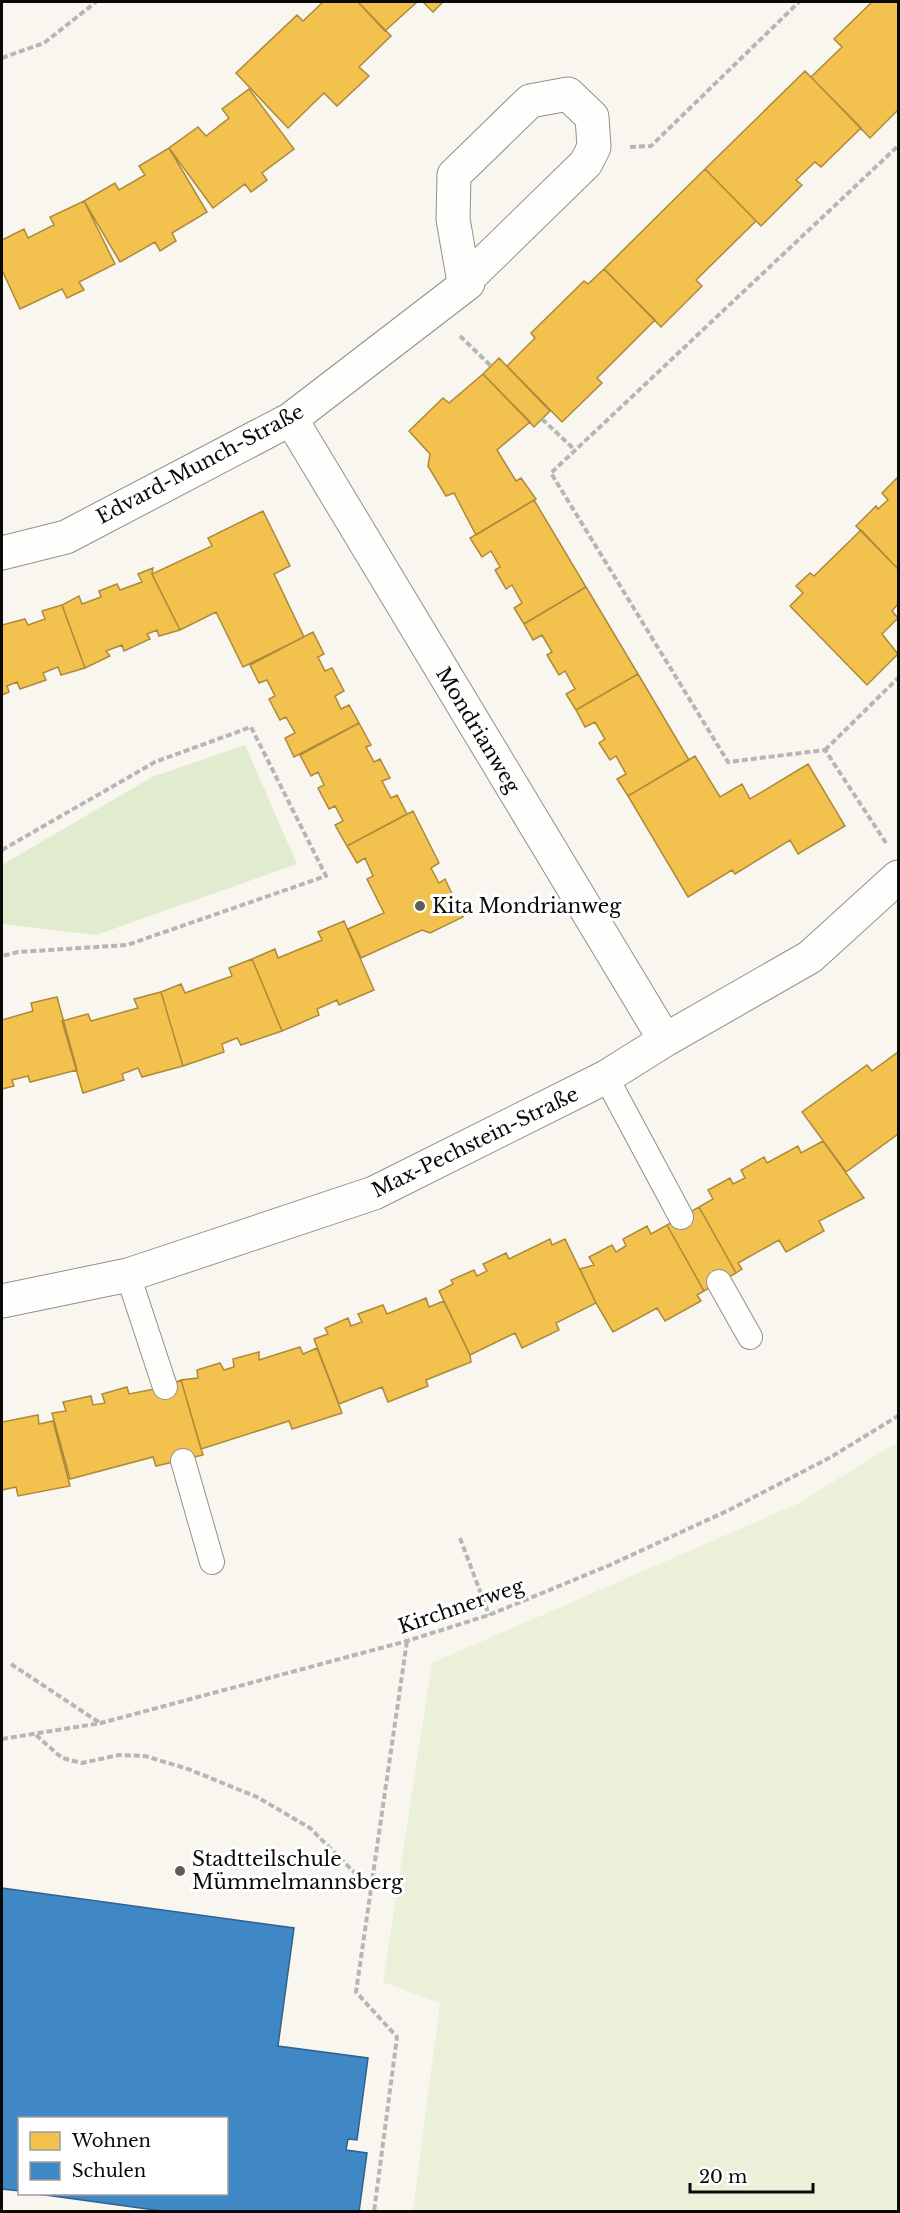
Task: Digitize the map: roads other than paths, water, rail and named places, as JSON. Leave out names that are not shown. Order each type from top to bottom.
[{"type":"street","name":"Edvard-Munch-Straße","points":[[2,553],[66,537],[291,419],[468,284],[464,282],[453,219],[454,175],[530,101],[568,94],[592,117],[594,147],[585,163],[464,282]]},
{"type":"street","name":"Mondrianweg","points":[[291,419],[664,1040]]},
{"type":"street","name":"Max-Pechstein-Straße","points":[[2,1301],[128,1275],[374,1194],[606,1077],[664,1040],[810,957],[898,877]]},
{"type":"lane","points":[[606,1077],[681,1217]]},
{"type":"lane","points":[[128,1275],[165,1387]]},
{"type":"lane","points":[[719,1282],[750,1337]]},
{"type":"lane","points":[[183,1461],[212,1562]]},
{"type":"place","name":"Kita Mondrianweg","points":[[420,906]]},
{"type":"place","name":"Stadtteilschule Mümmelmannsberg","points":[[180,1871]]}]
